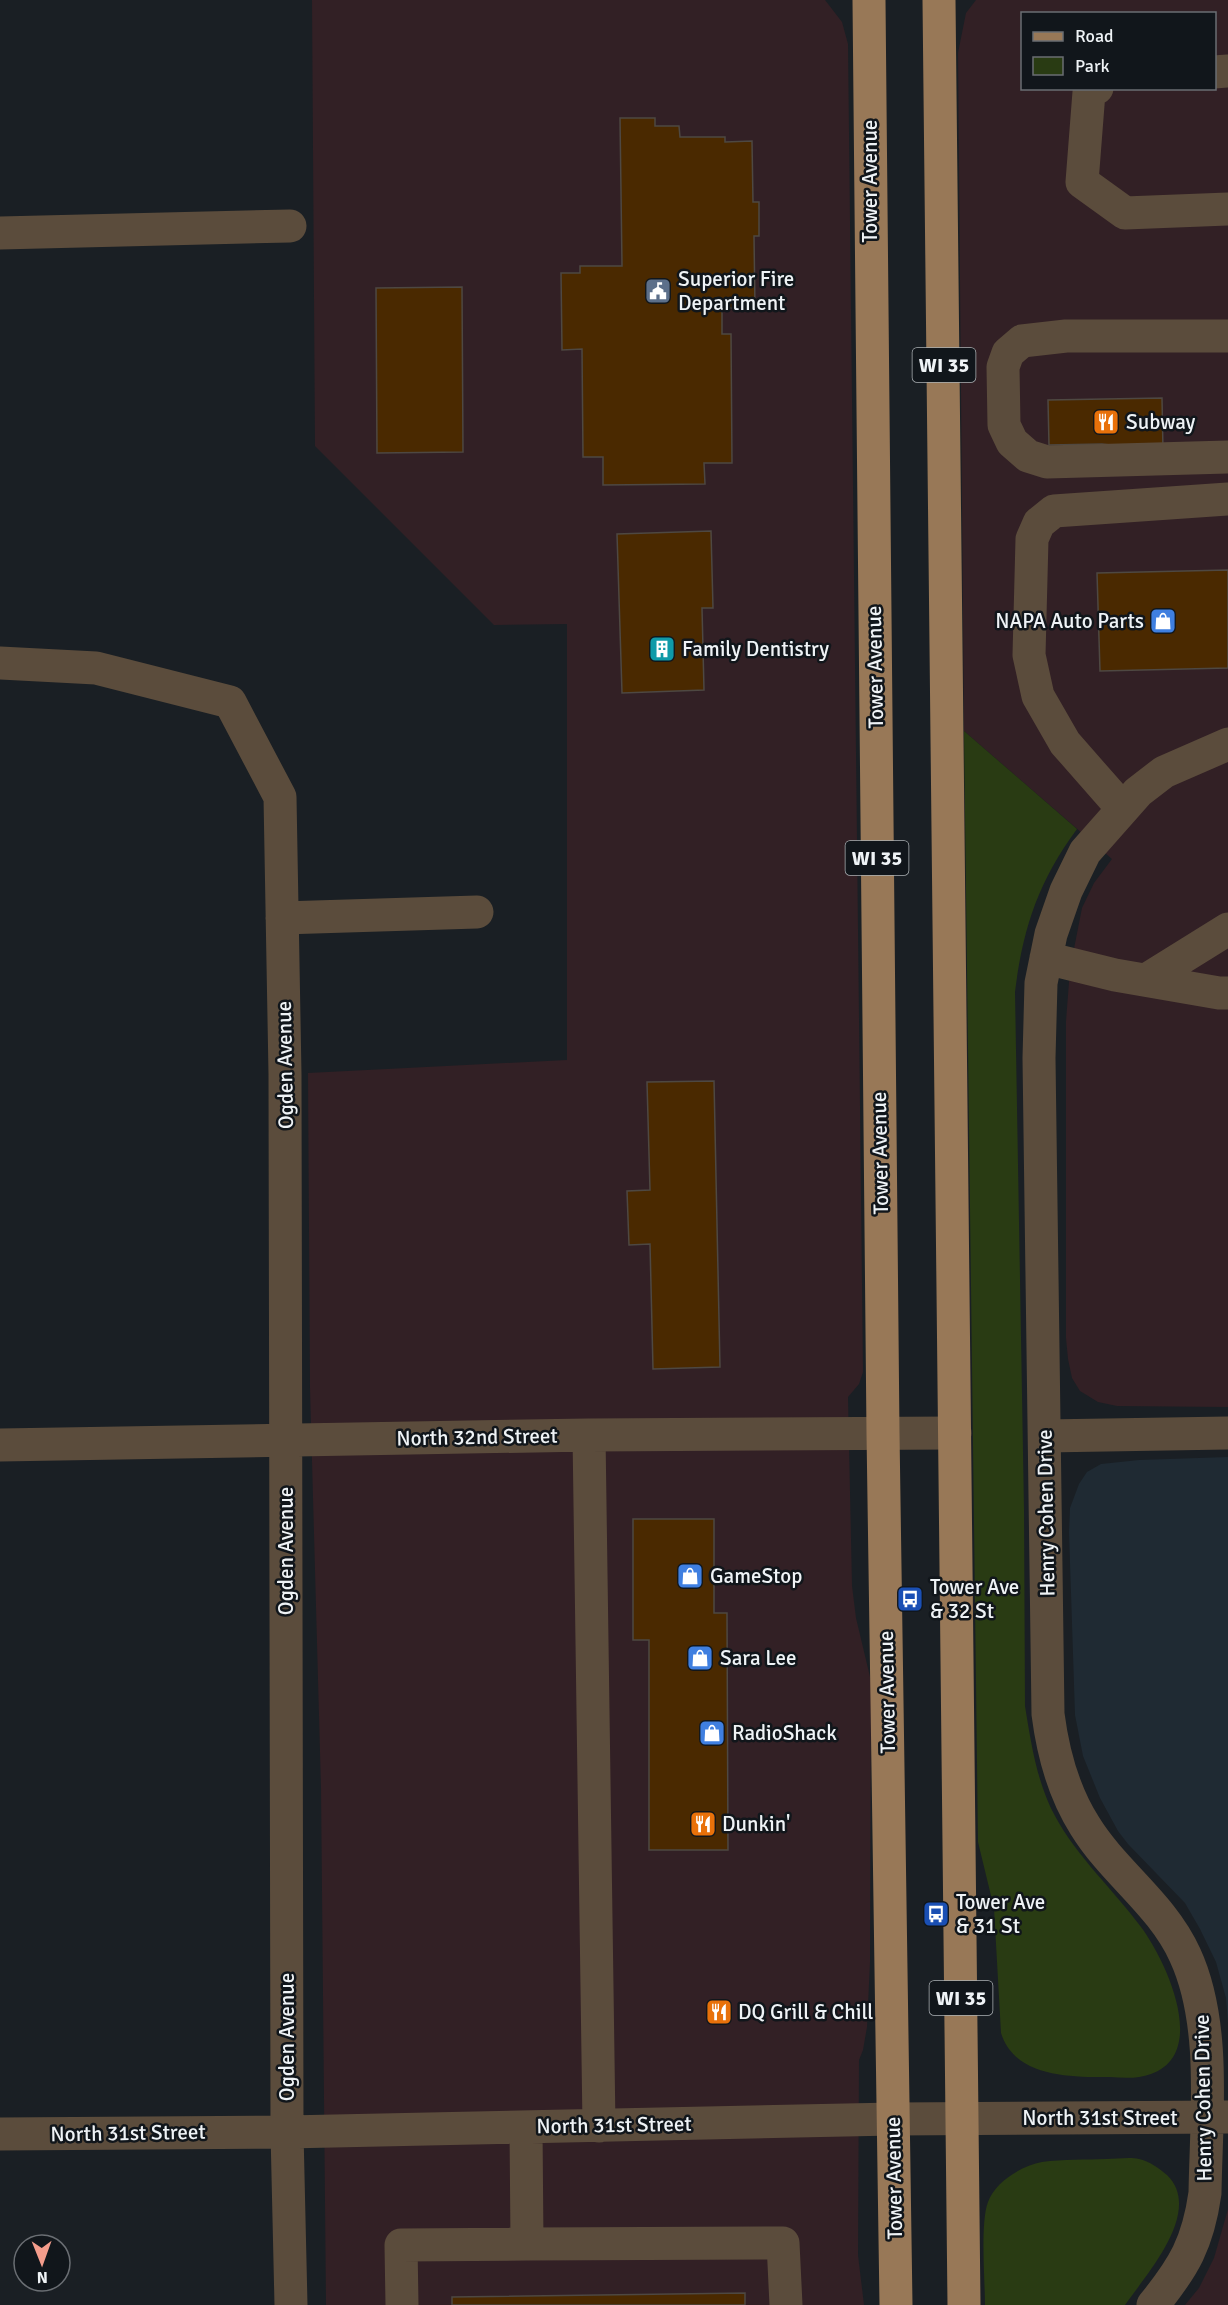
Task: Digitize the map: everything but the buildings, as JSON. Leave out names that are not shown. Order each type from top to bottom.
[{"type":"main road","name":"Tower Avenue","points":[[869,0],[883,1433],[896,2305]]},
{"type":"main road","name":"WI 35","points":[[939,0],[964,2305]]},
{"type":"street","points":[[1093,90],[1089,92],[1082,182],[1125,213],[1228,209]]},
{"type":"street","points":[[0,232],[290,226]]},
{"type":"street","points":[[1228,336],[1066,336],[1022,341],[1008,353],[1003,367],[1004,425],[1012,442],[1028,456],[1047,462],[1228,457]]},
{"type":"street","points":[[1123,809],[1065,743],[1038,696],[1029,655],[1032,539],[1039,523],[1054,511],[1228,499]]},
{"type":"street","name":"Ogden Avenue","points":[[0,663],[96,668],[230,702],[280,797],[285,1074],[287,2132],[291,2305]]},
{"type":"street","name":"Henry Cohen Drive","points":[[1153,2305],[1182,2265],[1197,2233],[1217,2117],[1200,2000],[1186,1956],[1178,1939],[1156,1909],[1085,1827],[1073,1804],[1052,1740],[1048,1714],[1039,1058],[1041,982],[1051,934],[1066,891],[1086,852],[1138,792],[1164,772],[1228,744]]},
{"type":"street","points":[[282,918],[477,912]]},
{"type":"street","points":[[1146,980],[1228,929]]},
{"type":"street","points":[[1046,958],[1114,975],[1228,993]]},
{"type":"street","name":"North 32nd Street","points":[[0,1445],[589,1435],[955,1433]]},
{"type":"street","points":[[1045,1436],[1228,1433]]},
{"type":"street","points":[[589,1435],[598,2126]]},
{"type":"street","name":"North 31st Street","points":[[0,2134],[287,2132],[893,2119],[1217,2117]]},
{"type":"street","points":[[526,2127],[527,2244]]},
{"type":"street","points":[[402,2305],[401,2245],[783,2243],[786,2305]]},
{"type":"shaded area","points":[[312,0],[825,0],[842,22],[848,44],[863,1372],[859,1384],[848,1397],[852,1586],[856,1618],[871,1681],[870,1962],[867,2027],[859,2060],[858,2255],[864,2305],[326,2305],[321,1788],[310,1388],[308,1073],[567,1060],[567,624],[494,625],[315,446]]},
{"type":"shaded area","points":[[976,0],[1228,0],[1228,1407],[1117,1406],[1098,1402],[1080,1391],[1072,1378],[1068,1359],[1066,1338],[1066,1021],[1070,969],[1082,908],[1094,883],[1112,859],[964,731],[958,53],[966,13]]},
{"type":"shaded area","points":[[1228,1457],[1228,2024],[1226,1998],[1216,1962],[1200,1929],[1185,1903],[1118,1831],[1100,1798],[1083,1756],[1075,1715],[1069,1532],[1070,1508],[1079,1484],[1087,1472],[1101,1464],[1139,1460]]},
{"type":"shaded area","points":[[1228,2209],[1228,2305],[1185,2305],[1199,2288],[1214,2258]]},
{"type":"green space","points":[[964,731],[1077,829],[1052,868],[1034,906],[1018,969],[1015,992],[1025,1706],[1039,1776],[1055,1816],[1084,1859],[1141,1927],[1151,1942],[1170,1982],[1177,2005],[1180,2027],[1178,2047],[1168,2063],[1146,2076],[1126,2078],[1046,2072],[1019,2059],[1008,2048],[1001,2033],[994,1908],[978,1842]]},
{"type":"green space","points":[[1128,2158],[1147,2162],[1167,2175],[1177,2190],[1179,2206],[1176,2224],[1168,2242],[1125,2305],[985,2305],[984,2224],[988,2202],[996,2188],[1018,2171],[1042,2162]]},
{"type":"place","name":"Superior Fire Department","points":[[658,291]]},
{"type":"place","name":"Subway","points":[[1106,422]]},
{"type":"place","name":"NAPA Auto Parts","points":[[1163,621]]},
{"type":"place","name":"Family Dentistry","points":[[662,649]]},
{"type":"place","name":"GameStop","points":[[690,1576]]},
{"type":"place","name":"Tower Ave & 32 St","points":[[910,1599]]},
{"type":"place","name":"Sara Lee","points":[[700,1658]]},
{"type":"place","name":"RadioShack","points":[[712,1733]]},
{"type":"place","name":"Dunkin'","points":[[703,1824]]},
{"type":"place","name":"Tower Ave & 31 St","points":[[936,1914]]},
{"type":"place","name":"DQ Grill & Chill","points":[[719,2012]]}]
